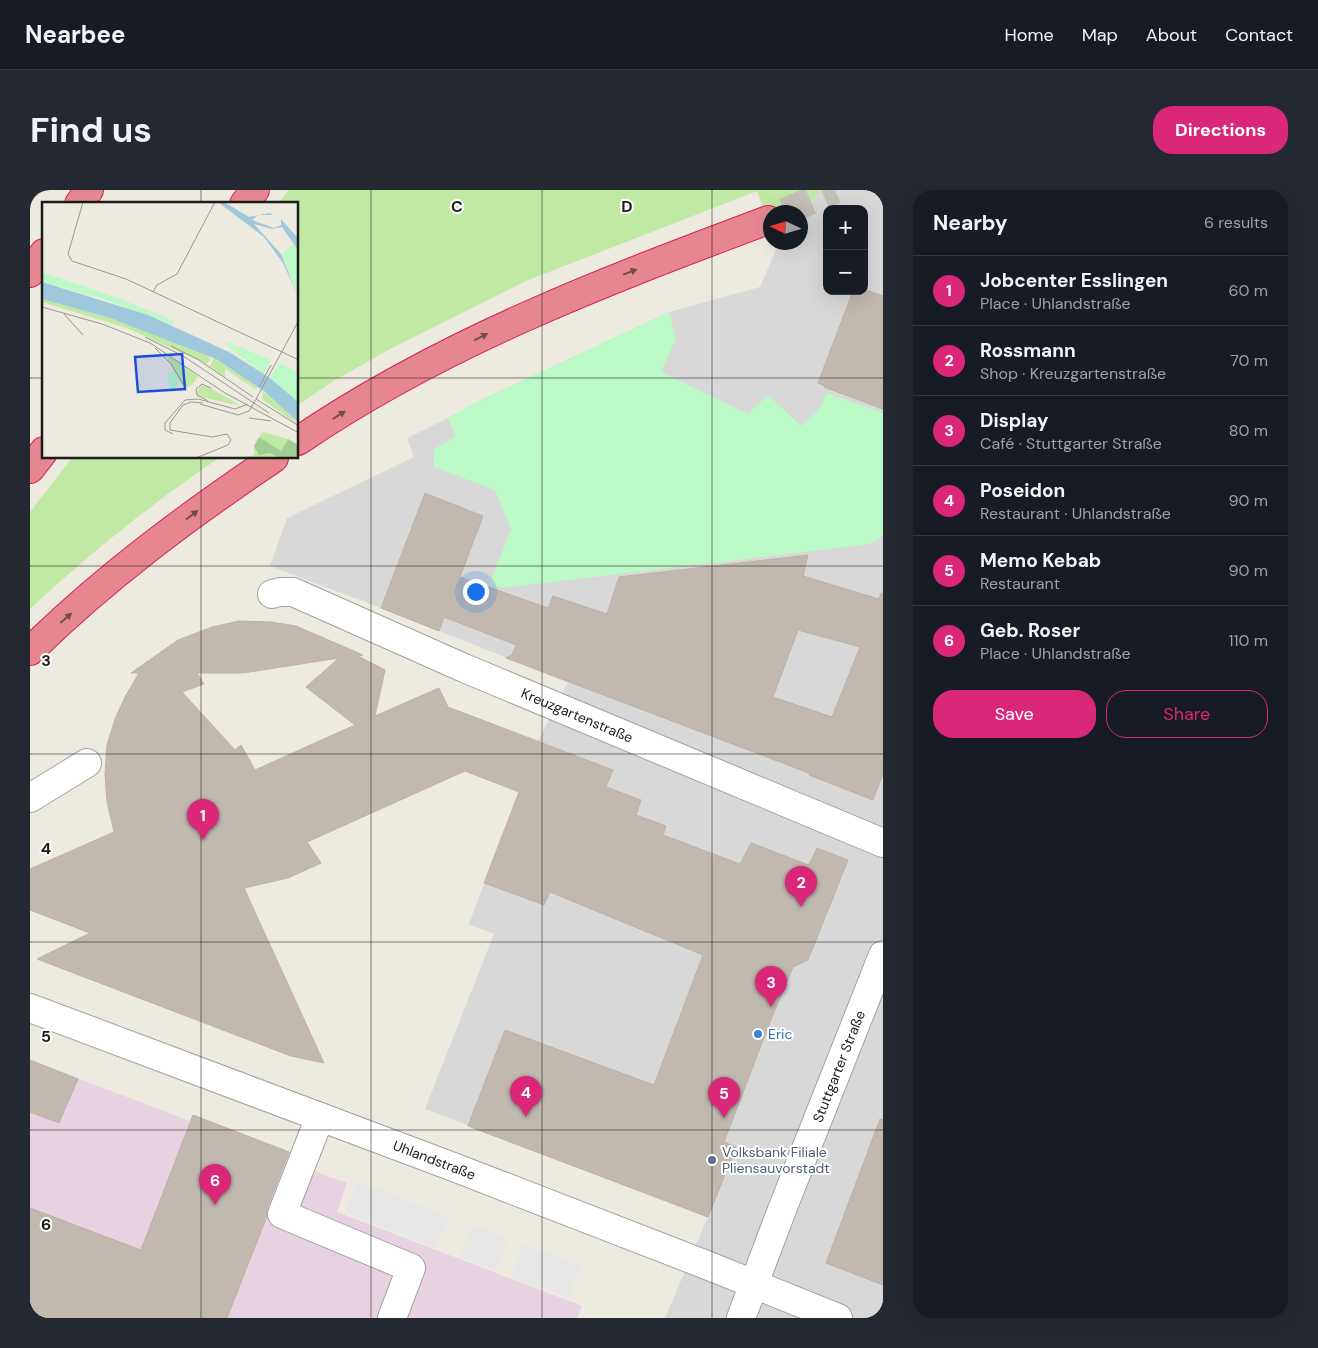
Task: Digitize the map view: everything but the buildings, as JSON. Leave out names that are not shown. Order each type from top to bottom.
[{"type":"highway","points":[[80,202],[89,190]]},
{"type":"highway","points":[[246,202],[255,190]]},
{"type":"highway","points":[[299,440],[373,395],[491,332],[623,275],[763,222]]},
{"type":"highway","points":[[30,273],[42,256]]},
{"type":"highway","points":[[30,469],[42,454]]},
{"type":"highway","points":[[30,651],[80,605],[141,554],[197,511],[273,459]]},
{"type":"street","name":"Kreuzgartenstraße","points":[[272,594],[293,592],[464,668],[883,842]]},
{"type":"street","points":[[30,798],[87,763]]},
{"type":"street","name":"Stuttgarter Straße","points":[[741,1318],[786,1198],[883,956]]},
{"type":"street","name":"Uhlandstraße","points":[[30,1008],[667,1250],[838,1318]]},
{"type":"street","points":[[320,1117],[282,1214],[411,1268],[392,1318]]},
{"type":"shaded area","points":[[821,190],[883,190],[883,1318],[665,1318],[708,1217],[425,1109],[494,934],[469,924],[538,741],[568,682],[270,566],[287,518],[414,457],[407,438],[479,401],[669,312],[760,287],[776,250],[808,250],[808,206]]},
{"type":"shaded area","points":[[30,1060],[190,1121],[193,1115],[292,1153],[300,1166],[347,1183],[337,1212],[582,1306],[577,1318],[30,1318]]},
{"type":"shaded area","points":[[358,1180],[449,1218],[436,1248],[345,1212]]},
{"type":"shaded area","points":[[473,1225],[508,1239],[495,1270],[460,1257]]},
{"type":"shaded area","points":[[524,1244],[581,1266],[569,1298],[511,1276]]},
{"type":"green space","points":[[289,190],[821,190],[808,206],[763,205],[763,207],[757,191],[526,281],[390,349],[335,380],[299,404],[299,202],[279,202]]},
{"type":"green space","points":[[669,312],[676,339],[661,372],[748,414],[768,395],[801,426],[819,409],[827,393],[883,413],[883,536],[871,544],[502,588],[490,583],[511,529],[495,490],[434,467],[434,449],[456,436],[448,418],[479,401]]},
{"type":"green space","points":[[71,459],[218,459],[121,530],[30,609],[30,512]]},
{"type":"tunnel","points":[[801,205],[835,190]]},
{"type":"place","name":"Jobcenter Esslingen","points":[[203,840]]},
{"type":"place","name":"Rossmann","points":[[801,907]]},
{"type":"place","name":"Display","points":[[771,1007]]},
{"type":"place","name":"Eric","points":[[758,1034]]},
{"type":"place","name":"Poseidon","points":[[526,1117]]},
{"type":"place","name":"Memo Kebab","points":[[724,1118]]},
{"type":"place","name":"Volksbank Filiale Pliensauvorstadt","points":[[712,1160]]},
{"type":"place","name":"Geb. Roser","points":[[215,1205]]}]
